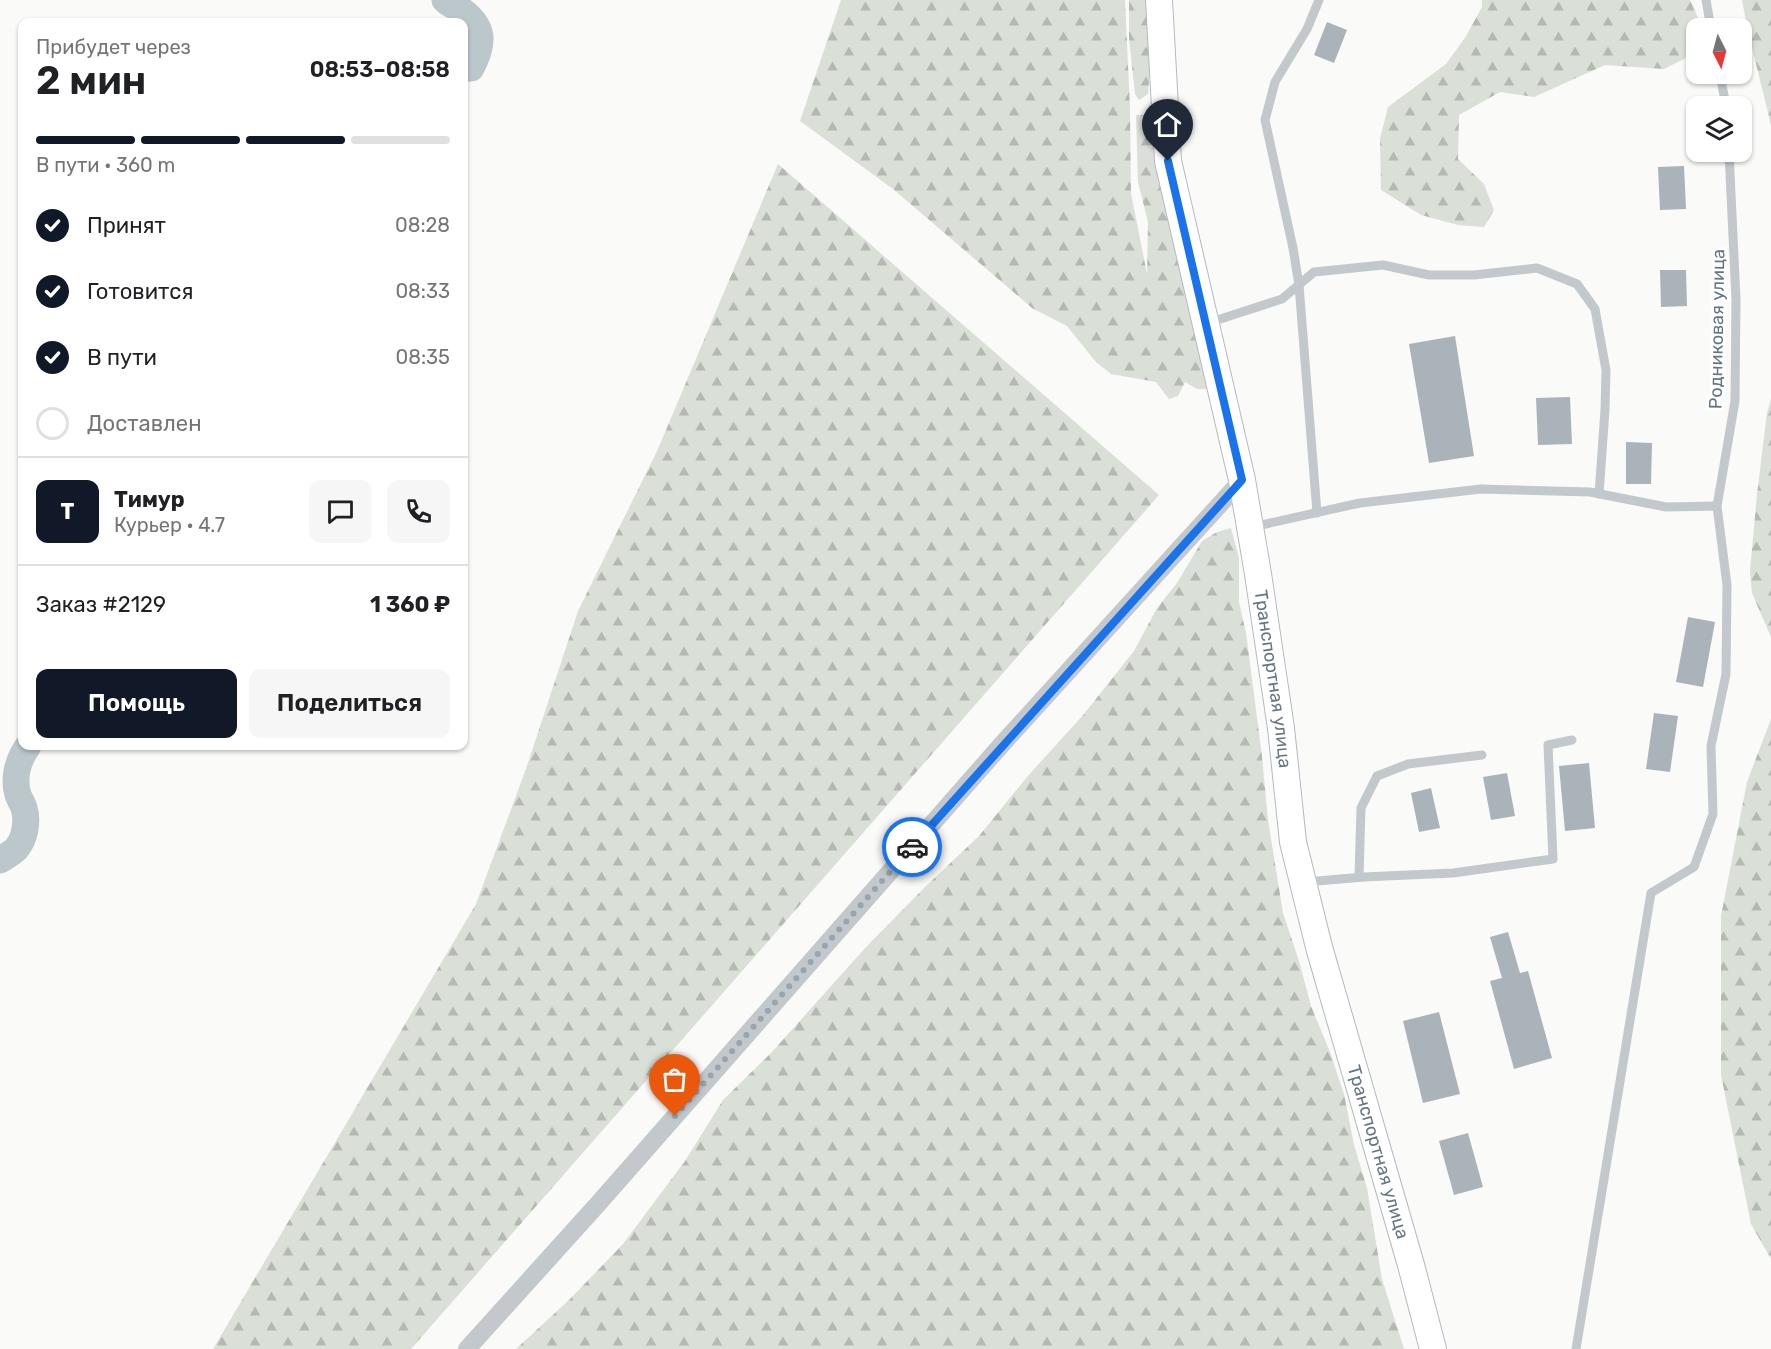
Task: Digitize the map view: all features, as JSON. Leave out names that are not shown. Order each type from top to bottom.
[{"type":"main road","name":"Транспортная улица","points":[[1159,0],[1168,161],[1242,480],[1281,728],[1293,842],[1319,947],[1433,1349]]},
{"type":"street","points":[[467,1349],[997,751],[1242,480]]},
{"type":"lane","points":[[1317,513],[1299,285],[1265,120],[1275,82],[1307,29],[1319,0]]},
{"type":"lane","points":[[1706,0],[1709,18]]},
{"type":"lane","name":"Родниковая улица","points":[[1576,1349],[1651,893],[1694,867],[1713,814],[1711,746],[1726,674],[1727,585],[1717,506],[1735,401],[1736,299],[1729,162]]},
{"type":"lane","points":[[1206,324],[1282,299],[1314,272],[1383,266],[1429,275],[1474,275],[1537,268],[1577,284],[1595,309],[1606,370],[1599,494]]},
{"type":"lane","points":[[1250,528],[1360,503],[1481,489],[1599,494],[1666,507],[1717,506]]},
{"type":"lane","points":[[1303,883],[1359,877],[1453,873],[1552,859],[1548,745],[1572,740]]},
{"type":"lane","points":[[1359,877],[1360,808],[1377,776],[1408,764],[1482,755]]},
{"type":"green space","points":[[841,0],[1125,0],[1131,193],[1147,274],[1148,222],[1138,182],[1136,115],[1147,115],[1153,130],[1154,161],[1209,375],[1206,389],[1197,389],[1185,382],[1178,396],[1169,399],[1156,382],[1111,374],[1095,361],[1067,326],[1032,308],[893,189],[800,121]]},
{"type":"green space","points":[[1129,0],[1149,0],[1153,33],[1148,94],[1139,100],[1135,94],[1129,39]]},
{"type":"green space","points":[[1482,0],[1690,0],[1698,18],[1686,18],[1686,58],[1664,69],[1605,65],[1534,97],[1500,92],[1459,115],[1458,159],[1484,184],[1494,210],[1484,227],[1458,225],[1421,215],[1381,190],[1380,139],[1388,107],[1446,64],[1465,38],[1482,7]]},
{"type":"green space","points":[[1742,0],[1771,0],[1771,126],[1752,48],[1752,18],[1745,18]]},
{"type":"green space","points":[[778,164],[1159,495],[411,1349],[213,1349],[476,904],[527,766],[578,611],[658,449]]},
{"type":"green space","points":[[1771,399],[1771,637],[1752,593],[1750,571],[1757,494],[1767,413]]},
{"type":"green space","points":[[1231,528],[1239,558],[1239,602],[1246,633],[1268,820],[1283,913],[1311,1006],[1344,1094],[1354,1145],[1367,1188],[1382,1279],[1404,1349],[516,1349],[569,1300],[623,1244],[685,1161],[723,1100],[771,1053],[867,946],[979,836],[1027,777],[1084,714],[1134,651],[1157,608],[1177,583],[1202,541],[1217,532]]},
{"type":"green space","points":[[1771,719],[1771,1259],[1751,1224],[1721,1075],[1721,916],[1747,782]]},
{"type":"building","points":[[1327,22],[1347,30],[1334,63],[1314,55]]},
{"type":"building","points":[[1684,166],[1686,209],[1660,210],[1658,167]]},
{"type":"building","points":[[1660,270],[1686,270],[1687,306],[1661,307]]},
{"type":"building","points":[[1455,336],[1474,456],[1429,463],[1409,344]]},
{"type":"building","points":[[1570,397],[1572,444],[1538,445],[1536,398]]},
{"type":"building","points":[[1626,442],[1652,443],[1651,484],[1626,484]]},
{"type":"building","points":[[1688,617],[1715,622],[1703,687],[1676,682]]},
{"type":"building","points":[[1654,713],[1678,716],[1670,772],[1646,769]]},
{"type":"building","points":[[1589,763],[1595,828],[1565,831],[1559,766]]},
{"type":"building","points":[[1507,773],[1515,816],[1491,820],[1483,777]]},
{"type":"building","points":[[1431,788],[1440,828],[1419,832],[1411,793]]},
{"type":"building","points":[[1508,932],[1520,973],[1528,971],[1552,1058],[1514,1069],[1490,981],[1502,978],[1490,937]]},
{"type":"building","points":[[1439,1012],[1460,1094],[1423,1103],[1403,1021]]},
{"type":"building","points":[[1468,1133],[1483,1187],[1454,1195],[1439,1141]]},
{"type":"waterway","points":[[445,0],[469,16],[478,29],[480,44],[471,68],[468,68]]},
{"type":"waterway","points":[[0,860],[16,849],[24,835],[25,813],[18,795],[16,776],[26,750]]},
{"type":"way so far","points":[[675,1116],[912,847]]},
{"type":"route","points":[[912,847],[1242,480],[1168,161]]}]
